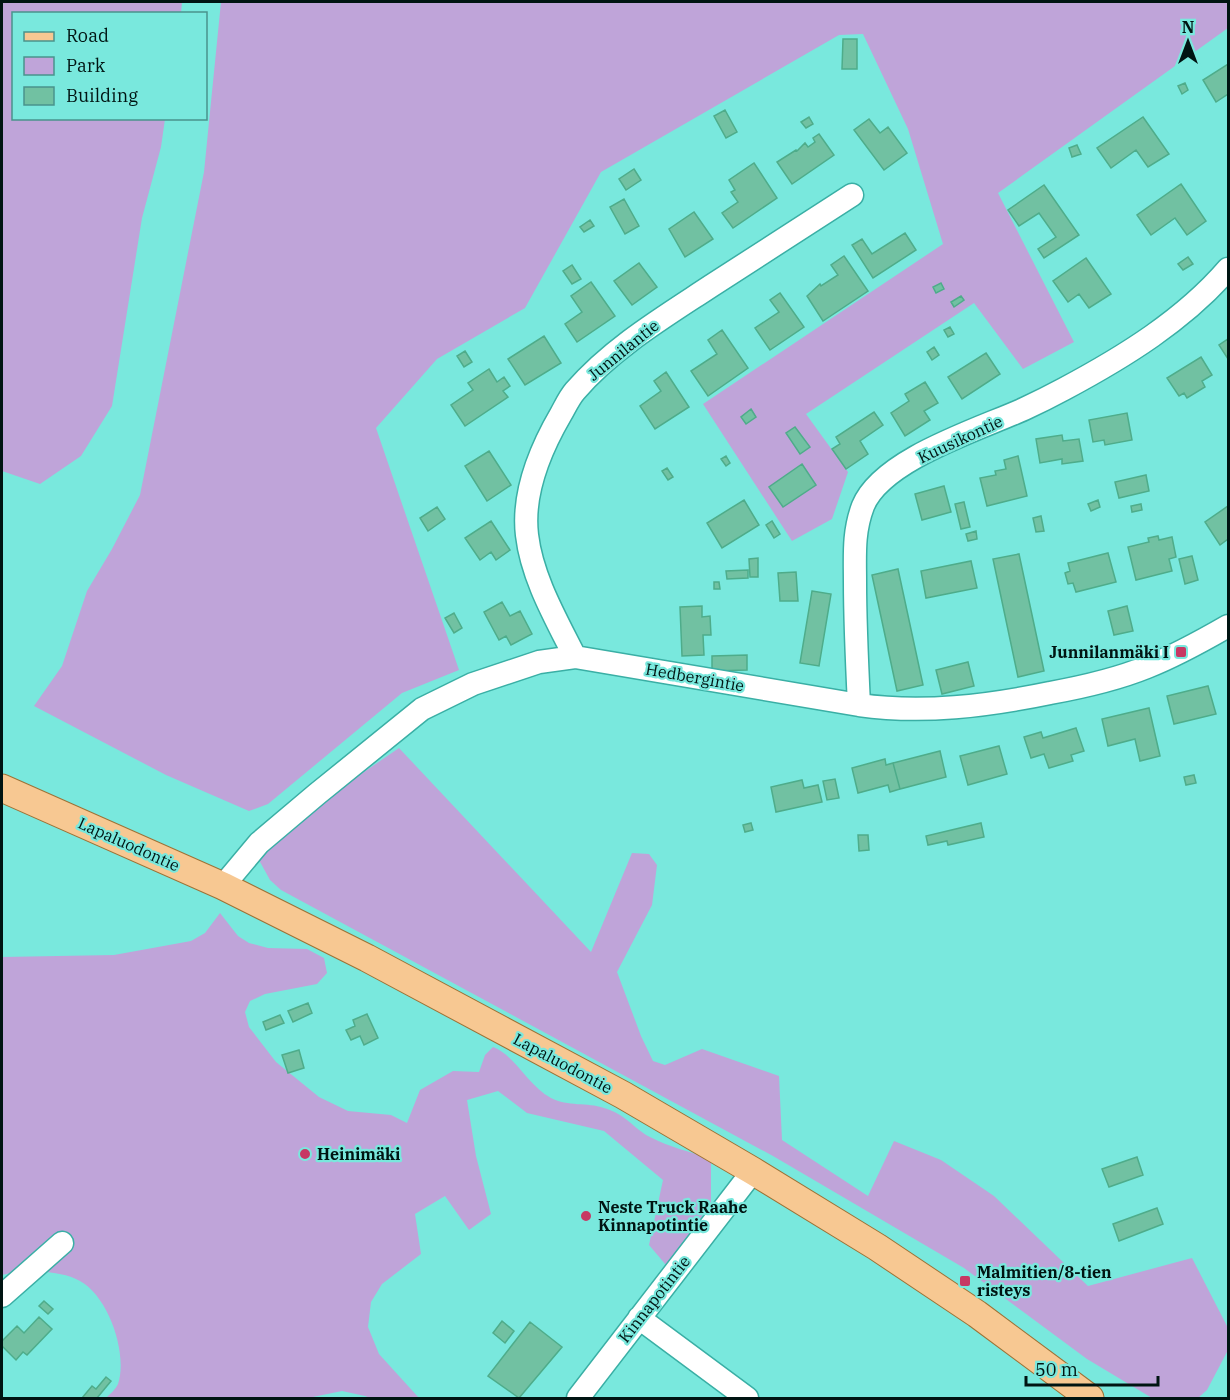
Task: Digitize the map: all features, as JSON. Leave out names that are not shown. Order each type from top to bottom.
[{"type":"main road","name":"Lapaluodontie","points":[[2,788],[223,886],[443,998],[623,1095],[877,1247],[977,1314],[1090,1398]]},
{"type":"street","name":"Junnilantie","points":[[575,657],[534,568],[527,535],[526,515],[531,486],[540,456],[553,427],[573,393],[599,366],[668,314],[852,195]]},
{"type":"street","name":"Kuusikontie","points":[[859,705],[855,535],[864,504],[875,489],[894,471],[944,442],[1024,410],[1123,354],[1185,313],[1228,269]]},
{"type":"street","name":"Hedbergintie","points":[[223,886],[259,843],[422,709],[473,684],[539,662],[575,657],[859,705],[904,710],[1003,703],[1098,683],[1147,667],[1193,646],[1228,626]]},
{"type":"street","name":"Kinnapotintie","points":[[578,1398],[753,1171]]},
{"type":"street","points":[[2,1296],[62,1243]]},
{"type":"street","points":[[639,1318],[747,1398]]},
{"type":"green space","points":[[2,2],[182,2],[181,12],[12,12],[12,120],[165,120],[161,147],[142,218],[112,406],[81,456],[40,484],[2,471]]},
{"type":"green space","points":[[221,2],[1228,2],[1228,28],[998,193],[1074,342],[1023,369],[974,303],[806,414],[848,472],[832,519],[792,541],[703,404],[943,244],[908,129],[863,34],[839,35],[601,172],[525,308],[437,359],[376,428],[459,670],[402,693],[268,804],[249,811],[166,775],[34,706],[62,666],[87,591],[140,495],[204,172]]},
{"type":"green space","points":[[399,748],[591,952],[632,853],[649,854],[657,865],[652,905],[617,972],[653,1061],[665,1065],[702,1049],[779,1076],[782,1140],[868,1196],[894,1141],[941,1160],[994,1196],[1088,1286],[1192,1258],[1228,1328],[1228,1350],[1207,1390],[1198,1398],[1152,1398],[1087,1359],[964,1268],[773,1156],[281,890],[270,880],[259,860],[285,826]]},
{"type":"green space","points":[[220,913],[238,936],[249,943],[268,948],[307,949],[324,958],[327,973],[317,984],[265,994],[250,1001],[245,1012],[249,1027],[276,1062],[319,1097],[348,1111],[391,1115],[407,1123],[420,1090],[453,1071],[479,1072],[485,1055],[493,1047],[508,1057],[535,1086],[551,1098],[564,1103],[598,1106],[612,1111],[650,1137],[672,1147],[711,1159],[711,1204],[666,1265],[649,1245],[663,1180],[604,1131],[527,1113],[498,1091],[467,1100],[476,1156],[491,1214],[469,1230],[445,1196],[415,1214],[421,1254],[382,1284],[371,1302],[368,1327],[379,1354],[419,1398],[370,1398],[342,1391],[308,1398],[106,1398],[117,1386],[120,1372],[118,1342],[107,1313],[100,1300],[80,1281],[66,1275],[40,1271],[71,1244],[70,1233],[60,1233],[15,1272],[2,1275],[2,957],[114,955],[191,941],[205,933]]},
{"type":"building","points":[[843,39],[857,39],[857,69],[842,69]]},
{"type":"building","points":[[1228,64],[1228,94],[1216,102],[1203,80]]},
{"type":"building","points":[[1185,83],[1188,90],[1182,94],[1178,86]]},
{"type":"building","points":[[725,110],[737,132],[726,138],[714,116]]},
{"type":"building","points":[[809,117],[813,124],[806,128],[801,122]]},
{"type":"building","points":[[1143,117],[1169,154],[1148,167],[1136,150],[1111,168],[1097,148]]},
{"type":"building","points":[[869,119],[880,133],[888,127],[907,153],[884,170],[854,130]]},
{"type":"building","points":[[819,134],[834,155],[792,184],[777,162],[797,151],[805,143],[808,147],[815,142],[813,138]]},
{"type":"building","points":[[1077,145],[1081,154],[1072,157],[1069,148]]},
{"type":"building","points":[[754,163],[777,198],[733,228],[722,213],[738,202],[731,192],[735,190],[729,180]]},
{"type":"building","points":[[634,169],[641,180],[626,190],[619,179]]},
{"type":"building","points":[[1181,184],[1206,221],[1187,235],[1175,218],[1151,235],[1137,215]]},
{"type":"building","points":[[1044,185],[1079,235],[1044,258],[1038,249],[1056,237],[1039,213],[1019,226],[1008,210]]},
{"type":"building","points":[[624,199],[639,226],[625,234],[610,207]]},
{"type":"building","points":[[694,212],[713,239],[685,257],[669,229]]},
{"type":"building","points":[[590,220],[594,226],[584,232],[580,227]]},
{"type":"building","points":[[905,233],[916,250],[873,278],[852,245],[862,239],[872,254]]},
{"type":"building","points":[[844,256],[868,291],[823,321],[807,296],[820,284],[821,286],[838,275],[831,265]]},
{"type":"building","points":[[1188,257],[1193,264],[1183,270],[1178,264]]},
{"type":"building","points":[[1086,258],[1111,294],[1089,308],[1079,294],[1068,302],[1053,281]]},
{"type":"building","points":[[639,263],[657,287],[632,305],[614,281]]},
{"type":"building","points":[[572,265],[581,279],[572,284],[563,271]]},
{"type":"building","points":[[591,282],[615,316],[577,342],[565,324],[582,312],[571,296]]},
{"type":"building","points":[[941,283],[944,289],[936,293],[933,287]]},
{"type":"building","points":[[780,293],[804,327],[770,350],[755,328],[779,312],[770,300]]},
{"type":"building","points":[[961,296],[964,300],[954,307],[951,302]]},
{"type":"building","points":[[950,327],[954,334],[948,337],[944,330]]},
{"type":"building","points":[[722,330],[748,368],[708,396],[691,371],[717,354],[708,340]]},
{"type":"building","points":[[544,336],[561,363],[525,385],[508,359]]},
{"type":"building","points":[[1228,339],[1228,359],[1219,345]]},
{"type":"building","points":[[934,347],[939,355],[932,360],[927,352]]},
{"type":"building","points":[[465,351],[472,362],[464,367],[457,356]]},
{"type":"building","points":[[986,353],[1000,374],[962,399],[948,377]]},
{"type":"building","points":[[1201,357],[1212,375],[1202,381],[1205,387],[1187,398],[1184,393],[1179,396],[1167,378]]},
{"type":"building","points":[[489,369],[497,382],[504,377],[510,386],[503,391],[508,397],[465,426],[451,405],[473,390],[468,383]]},
{"type":"building","points":[[666,372],[689,407],[655,429],[640,406],[661,391],[654,381]]},
{"type":"building","points":[[925,382],[938,403],[924,411],[930,420],[905,436],[891,413],[909,401],[905,394]]},
{"type":"building","points":[[751,409],[756,417],[746,424],[741,417]]},
{"type":"building","points":[[874,412],[883,425],[860,441],[868,454],[846,469],[832,449],[840,444],[836,437]]},
{"type":"building","points":[[1127,413],[1132,440],[1105,445],[1104,440],[1093,442],[1089,420]]},
{"type":"building","points":[[795,427],[810,447],[800,454],[786,433]]},
{"type":"building","points":[[1062,435],[1063,441],[1079,439],[1083,461],[1062,464],[1062,459],[1040,463],[1036,439]]},
{"type":"building","points":[[489,451],[511,485],[487,501],[465,466]]},
{"type":"building","points":[[726,456],[730,463],[726,466],[721,459]]},
{"type":"building","points":[[1018,456],[1027,496],[987,506],[980,478],[996,475],[995,471],[1006,469],[1004,460]]},
{"type":"building","points":[[802,464],[816,485],[783,507],[769,487]]},
{"type":"building","points":[[667,468],[673,477],[668,480],[662,471]]},
{"type":"building","points":[[1146,475],[1149,491],[1119,498],[1115,482]]},
{"type":"building","points":[[944,486],[951,512],[922,520],[915,494]]},
{"type":"building","points":[[744,500],[759,525],[722,548],[707,523]]},
{"type":"building","points":[[1098,500],[1100,507],[1091,511],[1088,504]]},
{"type":"building","points":[[964,502],[970,527],[961,529],[955,504]]},
{"type":"building","points":[[1141,504],[1142,510],[1132,512],[1131,506]]},
{"type":"building","points":[[1228,506],[1228,539],[1220,545],[1205,522]]},
{"type":"building","points":[[437,507],[445,519],[428,531],[420,518]]},
{"type":"building","points":[[1041,516],[1044,531],[1036,532],[1033,518]]},
{"type":"building","points":[[491,521],[510,550],[496,560],[491,552],[480,560],[465,538]]},
{"type":"building","points":[[772,521],[780,534],[774,538],[766,525]]},
{"type":"building","points":[[976,531],[977,539],[968,541],[966,534]]},
{"type":"building","points":[[1158,536],[1159,540],[1172,537],[1176,557],[1169,559],[1172,571],[1136,580],[1128,547],[1149,542],[1148,538]]},
{"type":"building","points":[[1108,553],[1116,582],[1076,592],[1073,583],[1068,584],[1065,573],[1070,571],[1068,563]]},
{"type":"building","points":[[1019,554],[1044,671],[1018,677],[993,559]]},
{"type":"building","points":[[1192,556],[1198,580],[1185,584],[1179,559]]},
{"type":"building","points":[[758,558],[758,577],[750,577],[749,559]]},
{"type":"building","points":[[971,561],[977,588],[926,598],[921,571]]},
{"type":"building","points":[[898,569],[923,685],[897,691],[872,575]]},
{"type":"building","points":[[748,570],[748,578],[727,579],[726,571]]},
{"type":"building","points":[[796,572],[798,601],[780,601],[778,573]]},
{"type":"building","points":[[714,582],[719,582],[720,589],[714,589]]},
{"type":"building","points":[[812,591],[831,594],[819,666],[800,663]]},
{"type":"building","points":[[502,602],[510,616],[520,611],[532,634],[511,645],[506,636],[499,640],[484,612]]},
{"type":"building","points":[[702,606],[702,617],[710,616],[711,635],[703,635],[704,655],[682,656],[680,607]]},
{"type":"building","points":[[1127,606],[1133,631],[1114,635],[1108,611]]},
{"type":"building","points":[[454,613],[462,628],[454,633],[445,618]]},
{"type":"building","points":[[747,655],[747,670],[712,671],[712,656]]},
{"type":"building","points":[[968,662],[974,686],[942,694],[936,670]]},
{"type":"building","points":[[1208,686],[1216,714],[1174,724],[1167,696]]},
{"type":"building","points":[[1149,708],[1160,756],[1140,761],[1135,739],[1108,746],[1102,719]]},
{"type":"building","points":[[1076,728],[1084,751],[1071,755],[1073,761],[1049,768],[1044,754],[1031,758],[1024,737],[1041,732],[1043,738]]},
{"type":"building","points":[[999,746],[1007,774],[968,785],[960,756]]},
{"type":"building","points":[[940,751],[946,777],[900,789],[893,763]]},
{"type":"building","points":[[885,759],[886,765],[893,763],[900,789],[890,792],[888,785],[858,793],[852,768]]},
{"type":"building","points":[[1194,775],[1196,783],[1186,785],[1184,777]]},
{"type":"building","points":[[835,779],[839,798],[827,800],[823,781]]},
{"type":"building","points":[[802,780],[804,788],[818,785],[822,802],[776,812],[771,787]]},
{"type":"building","points":[[751,823],[753,830],[745,832],[743,825]]},
{"type":"building","points":[[981,823],[984,837],[948,845],[947,841],[928,845],[926,836]]},
{"type":"building","points":[[858,835],[868,835],[869,850],[859,851]]},
{"type":"building","points":[[308,1003],[312,1013],[293,1022],[288,1011]]},
{"type":"building","points":[[367,1014],[378,1038],[364,1045],[360,1036],[351,1040],[346,1030],[355,1026],[353,1020]]},
{"type":"building","points":[[280,1015],[284,1023],[266,1030],[263,1022]]},
{"type":"building","points":[[299,1050],[304,1068],[288,1073],[282,1055]]},
{"type":"building","points":[[1137,1157],[1143,1175],[1109,1187],[1102,1169]]},
{"type":"building","points":[[1157,1208],[1163,1224],[1119,1241],[1113,1224]]},
{"type":"building","points":[[44,1301],[53,1309],[48,1314],[39,1306]]},
{"type":"building","points":[[39,1317],[52,1329],[27,1355],[23,1352],[16,1360],[2,1346],[2,1341],[17,1326],[24,1333]]},
{"type":"building","points":[[502,1321],[514,1331],[505,1343],[493,1333]]},
{"type":"building","points":[[530,1322],[562,1347],[519,1398],[488,1376]]},
{"type":"building","points":[[106,1377],[111,1381],[97,1398],[82,1398],[92,1386],[96,1389]]},
{"type":"place","name":"Junnilanmäki I","points":[[1181,652]]},
{"type":"place","name":"Heinimäki","points":[[305,1154]]},
{"type":"place","name":"Neste Truck Raahe Kinnapotintie","points":[[586,1216]]},
{"type":"place","name":"Malmitien/8-tien risteys","points":[[965,1281]]}]
